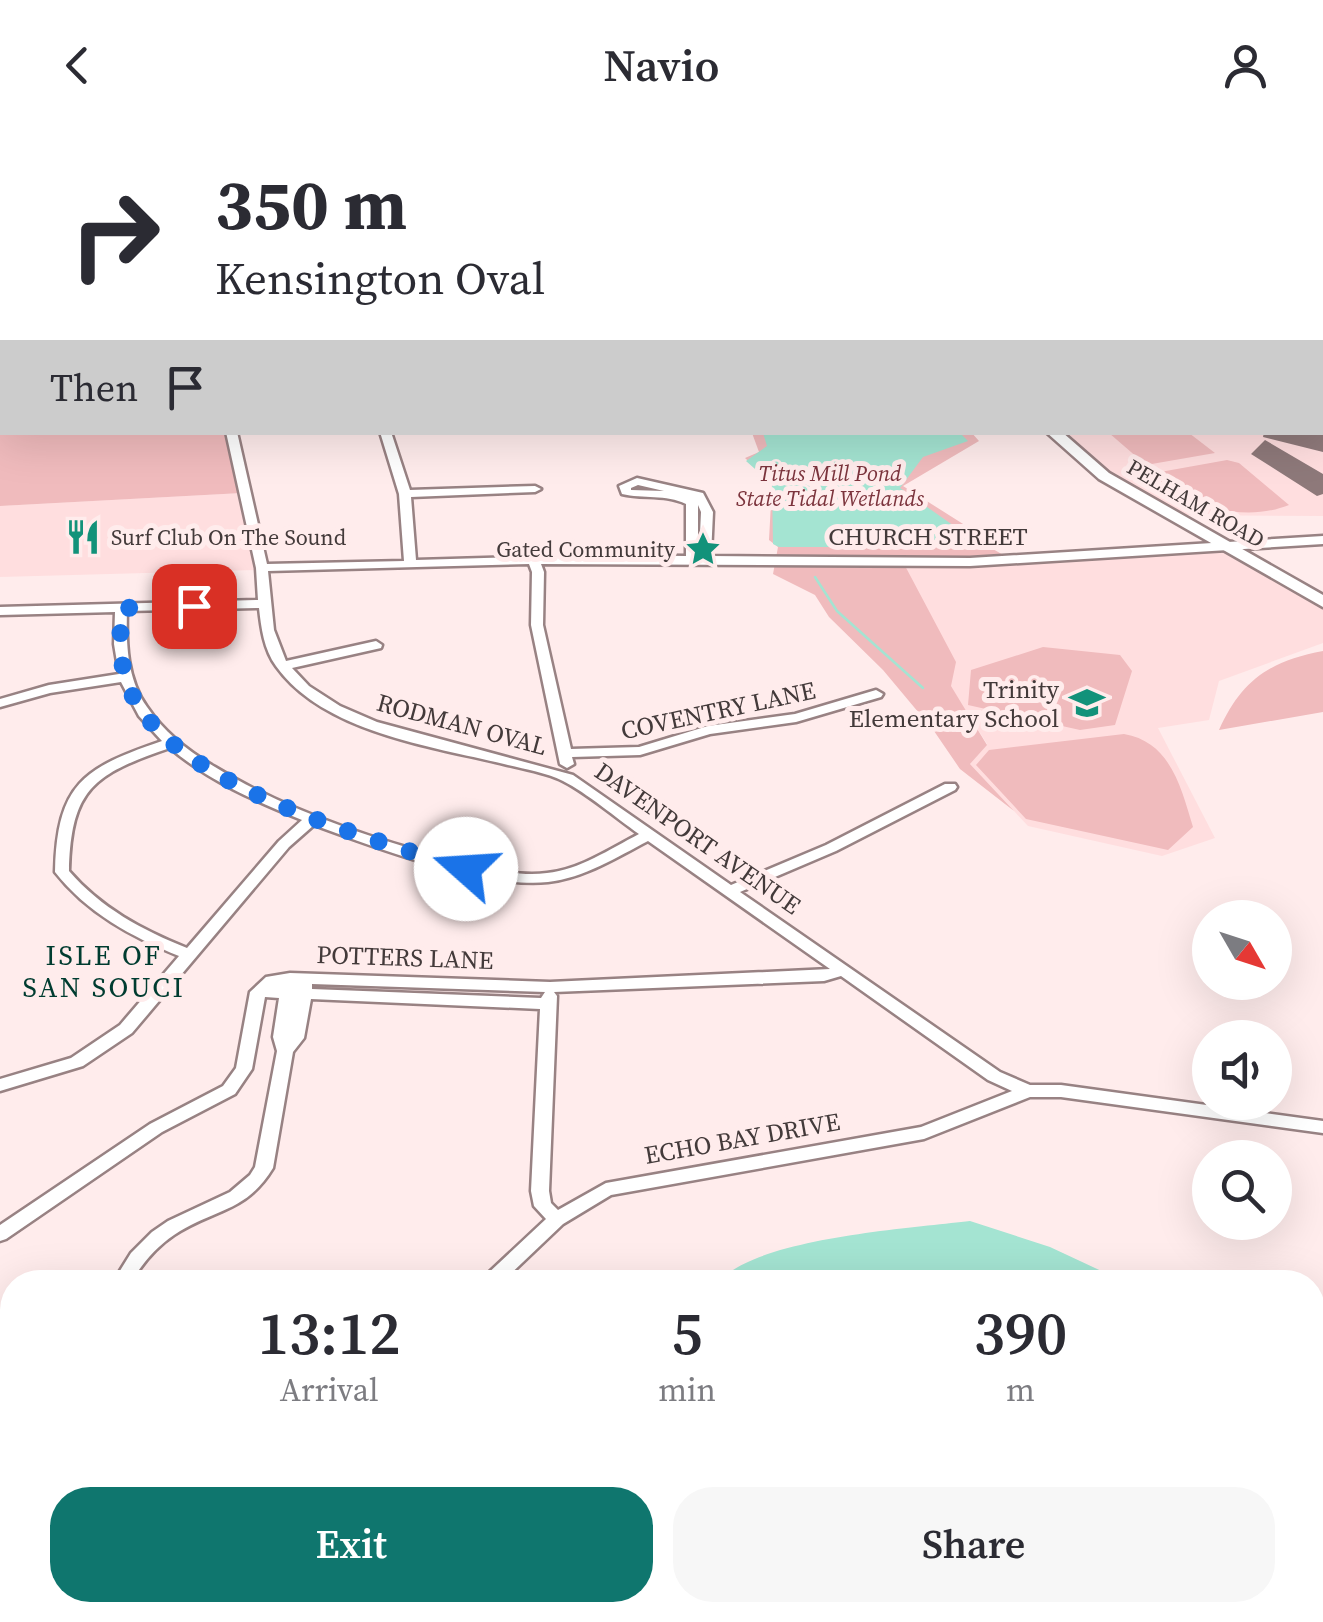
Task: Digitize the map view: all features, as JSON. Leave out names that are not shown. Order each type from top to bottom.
[{"type":"main road","name":"PELHAM ROAD","points":[[1056,435],[1087,464],[1322,601]]},
{"type":"street","points":[[232,435],[262,568],[269,633],[282,666],[376,644]]},
{"type":"street","points":[[385,435],[405,494],[410,562]]},
{"type":"street","points":[[637,482],[699,495],[707,512],[699,559],[692,502],[675,494],[632,495],[623,489],[625,486],[637,482]]},
{"type":"street","points":[[405,494],[536,489]]},
{"type":"street","name":"CHURCH STREET","points":[[532,560],[970,562],[1323,540]]},
{"type":"street","points":[[262,568],[532,560]]},
{"type":"street","name":"DAVENPORT AVENUE","points":[[532,560],[538,572],[537,625],[566,753],[568,778],[994,1076],[1028,1091],[1061,1091],[1323,1127]]},
{"type":"street","points":[[0,611],[266,604]]},
{"type":"street","points":[[122,608],[125,677],[142,711],[173,742],[234,785],[313,818],[466,869],[518,880],[566,874],[650,834]]},
{"type":"street","name":"RODMAN OVAL","points":[[282,666],[314,695],[370,725],[526,762],[568,778]]},
{"type":"street","points":[[0,703],[49,689],[125,677]]},
{"type":"street","name":"COVENTRY LANE","points":[[566,753],[640,751],[708,730],[796,718],[876,694]]},
{"type":"street","points":[[173,742],[88,778],[61,832],[62,872],[100,908],[151,940],[190,955]]},
{"type":"street","points":[[731,890],[831,848],[950,787]]},
{"type":"street","points":[[0,1084],[98,1052],[141,1016],[284,844],[313,818]]},
{"type":"street","name":"POTTERS LANE","points":[[0,1234],[156,1128],[229,1090],[244,1070],[258,992],[297,986],[549,995],[824,976],[844,970]]},
{"type":"street","points":[[130,1270],[146,1248],[170,1228],[246,1193],[257,1183],[264,1168],[286,1051],[296,1038],[297,986]]},
{"type":"street","points":[[549,995],[540,1191],[543,1206],[557,1219]]},
{"type":"street","name":"ECHO BAY DRIVE","points":[[504,1270],[557,1219],[606,1189],[924,1133],[1028,1091]]},
{"type":"shaded area","name":"Titus Mill Pond State Tidal Wetlands","points":[[764,435],[962,435],[968,441],[923,457],[900,488],[984,547],[779,547],[773,544],[772,484],[746,461],[767,446]]},
{"type":"shaded area","points":[[1058,435],[1323,435],[1323,516],[1172,515],[1106,475]]},
{"type":"shaded area","points":[[242,493],[260,570],[0,577],[0,506]]},
{"type":"shaded area","name":"Trinity Elementary School","points":[[1226,547],[1323,604],[1323,643],[1219,681],[1209,720],[1158,728],[1215,838],[1162,856],[1028,826],[970,764],[987,744],[950,685],[903,561]]},
{"type":"shaded area","points":[[970,1221],[1050,1247],[1099,1270],[734,1270],[799,1245]]},
{"type":"green space","points":[[0,435],[228,435],[242,493],[0,506]]},
{"type":"green space","points":[[753,435],[974,435],[979,441],[903,486],[990,541],[979,541],[1012,560],[903,562],[956,662],[951,686],[987,745],[970,764],[1014,811],[960,769],[934,731],[883,670],[829,617],[815,595],[773,574],[778,547],[769,540],[772,484],[745,458],[759,452]]},
{"type":"green space","points":[[1111,435],[1192,435],[1215,453],[1146,465]]},
{"type":"green space","points":[[1227,460],[1239,463],[1289,505],[1270,511],[1231,511],[1191,501],[1138,476]]},
{"type":"green space","points":[[1043,647],[1120,655],[1132,671],[1115,725],[1080,730],[968,705],[971,670]]},
{"type":"green space","points":[[1323,651],[1323,712],[1219,730],[1237,698],[1259,676],[1287,661]]},
{"type":"green space","points":[[1124,734],[1153,746],[1178,783],[1193,827],[1168,850],[1026,819],[976,765],[989,750]]},
{"type":"building","points":[[1323,435],[1323,452],[1263,437]]},
{"type":"building","points":[[1265,440],[1323,474],[1323,494],[1317,496],[1251,454]]},
{"type":"waterway","points":[[815,577],[837,611],[923,688]]},
{"type":"place","name":"Surf Club On The Sound","points":[[83,537]]},
{"type":"place","name":"Gated Community","points":[[703,549]]},
{"type":"place","name":"Trinity Elementary School","points":[[1087,703]]},
{"type":"district","name":"ISLE OF SAN SOUCI","points":[[104,971]]},
{"type":"route","points":[[194,606],[122,608],[120,640],[125,677],[148,719],[208,770],[234,785],[313,818],[466,869]]}]
